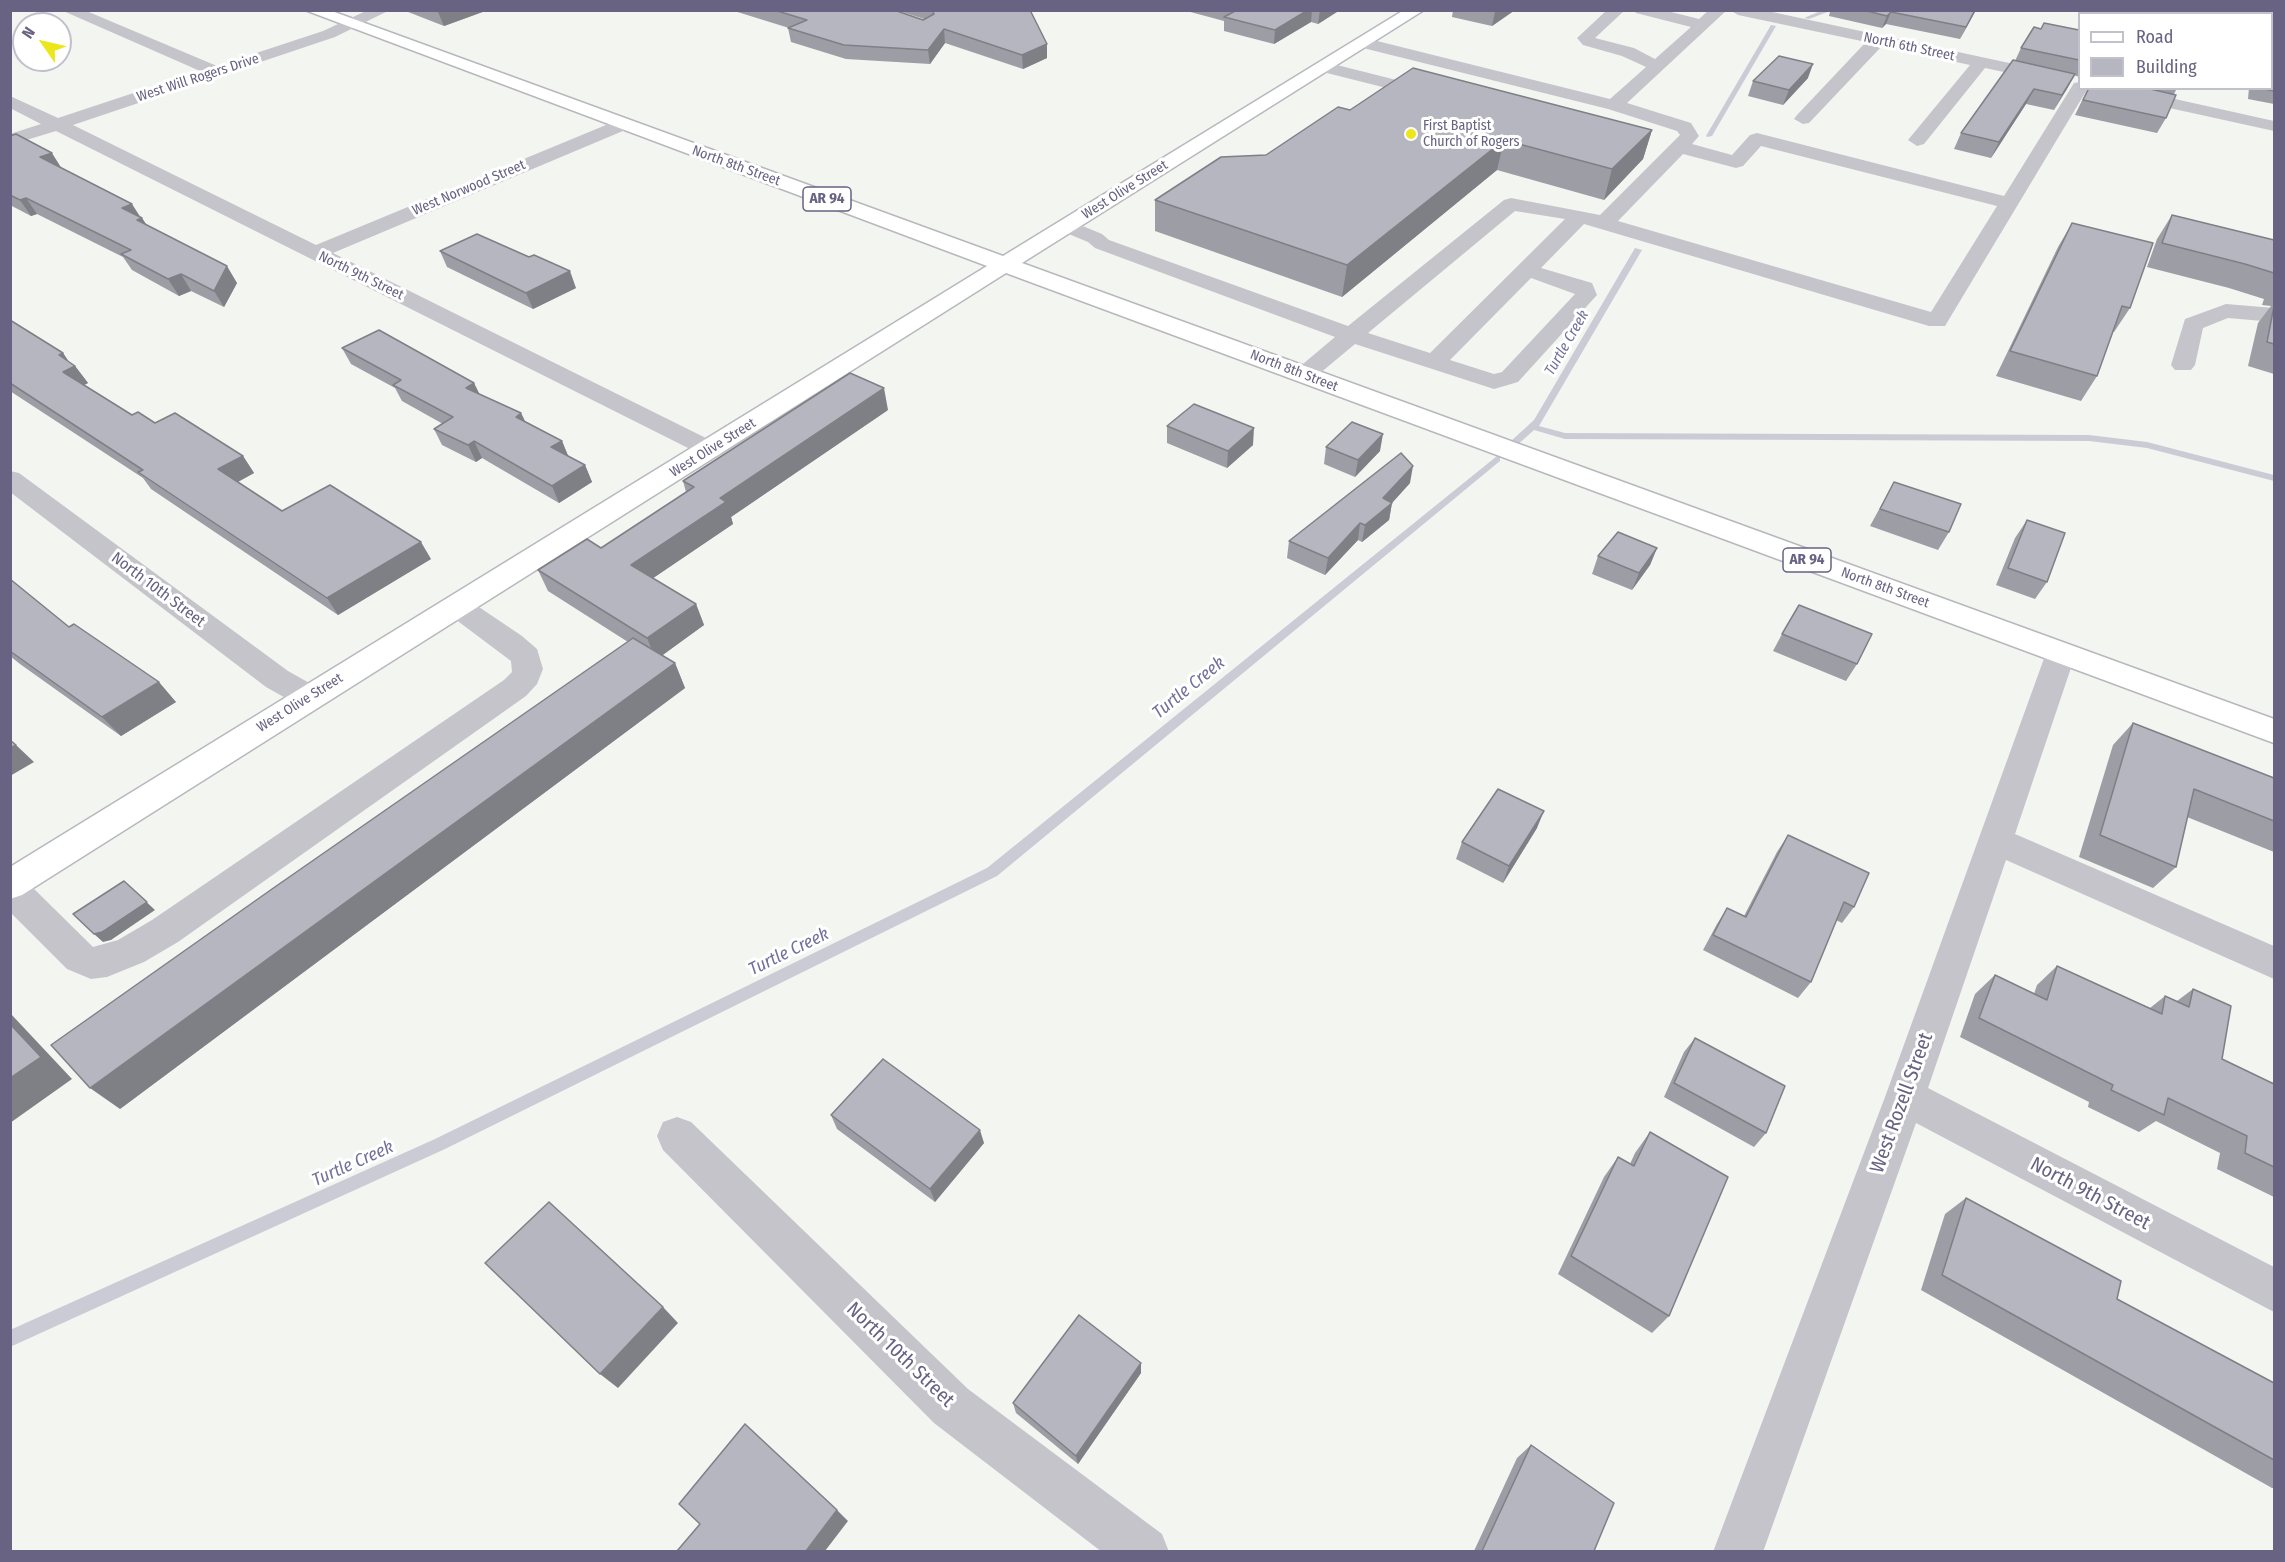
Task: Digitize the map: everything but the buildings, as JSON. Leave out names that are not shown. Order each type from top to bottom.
[{"type":"main road","name":"North 8th Street","points":[[313,10],[2274,731]]},
{"type":"main road","name":"West Olive Street","points":[[10,886],[309,697],[711,450],[1004,264],[1416,10]]},
{"type":"street","points":[[69,10],[217,72]]},
{"type":"street","name":"West Will Rogers Drive","points":[[10,140],[353,25],[382,10]]},
{"type":"street","points":[[1617,10],[1585,39],[1628,52],[1656,66]]},
{"type":"street","points":[[1642,10],[1702,25]]},
{"type":"street","points":[[1614,105],[1719,10]]},
{"type":"street","name":"North 6th Street","points":[[1738,10],[2076,81]]},
{"type":"street","points":[[1628,52],[1670,17]]},
{"type":"street","points":[[1803,118],[1878,40]]},
{"type":"street","points":[[1365,43],[1614,105],[1684,127],[1690,136],[1604,223]]},
{"type":"street","points":[[1917,140],[1982,62]]},
{"type":"street","points":[[1325,67],[1446,98]]},
{"type":"street","points":[[1305,374],[1511,204],[1580,216],[1937,321],[2008,203],[2076,81]]},
{"type":"street","points":[[2114,91],[2274,126]]},
{"type":"street","name":"North 9th Street","points":[[10,101],[711,450]]},
{"type":"street","name":"West Norwood Street","points":[[315,253],[624,124]]},
{"type":"street","points":[[1649,151],[1676,152],[1736,162],[1757,139],[2008,203]]},
{"type":"street","points":[[1434,363],[1580,216]]},
{"type":"street","points":[[1066,226],[1095,238],[1102,244],[1351,335],[1494,382],[1510,377],[1586,296],[1584,288],[1527,270]]},
{"type":"street","points":[[2183,365],[2193,324],[2226,311],[2274,315]]},
{"type":"street","name":"North 10th Street","points":[[10,479],[277,679],[309,697]]},
{"type":"street","points":[[10,886],[80,958],[91,963],[131,951],[165,931],[515,688],[526,676],[528,669],[526,657],[511,643],[457,606]]},
{"type":"street","name":"West Rozell Street","points":[[1738,1551],[1905,1097],[2061,653]]},
{"type":"street","points":[[1994,840],[2274,963]]},
{"type":"street","name":"North 9th Street","points":[[1905,1097],[2274,1290]]},
{"type":"street","name":"North 10th Street","points":[[677,1136],[951,1406],[1144,1551]]},
{"type":"waterway","name":"Turtle Creek","points":[[1807,18],[1830,10]]},
{"type":"waterway","name":"Turtle Creek","points":[[1709,136],[1773,26]]},
{"type":"waterway","name":"Turtle Creek","points":[[1513,444],[1538,422],[1638,250]]},
{"type":"waterway","points":[[1533,427],[1565,436],[2089,438],[2147,445],[2274,478]]},
{"type":"waterway","name":"Turtle Creek","points":[[10,1339],[440,1144],[992,872],[1497,459]]},
{"type":"place","name":"First Baptist Church of Rogers","points":[[1411,134]]}]
